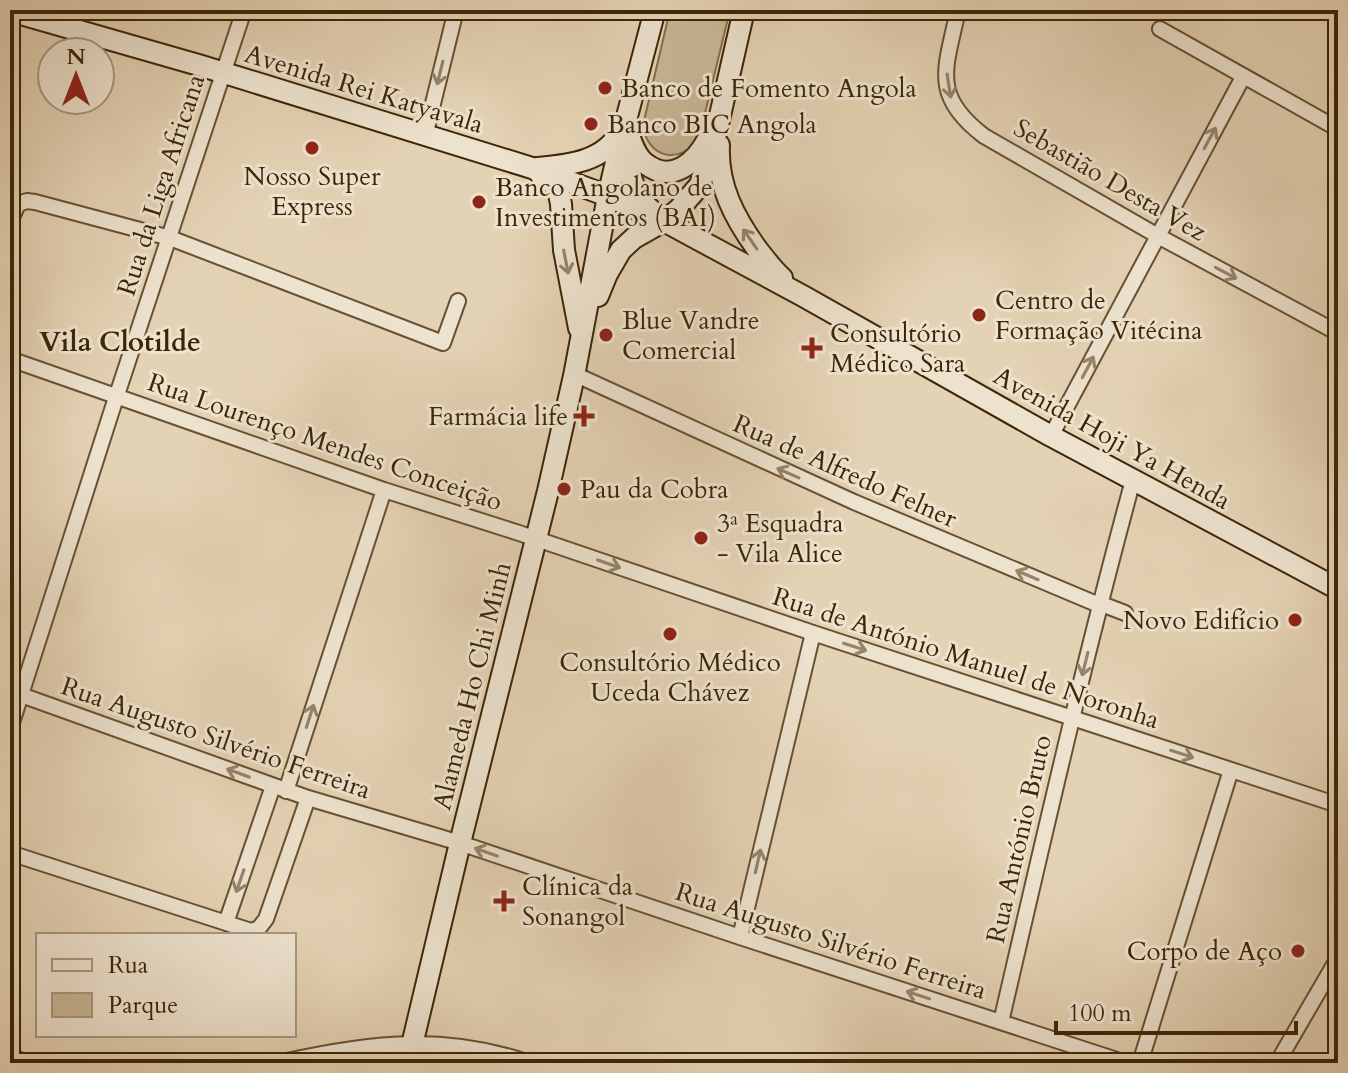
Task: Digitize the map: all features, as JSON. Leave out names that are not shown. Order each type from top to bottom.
[{"type":"main road","points":[[582,340],[608,196],[655,10]]},
{"type":"main road","points":[[582,340],[607,274],[621,250],[679,209],[700,185],[721,113],[744,10]]},
{"type":"main road","name":"Avenida Rei Katyavala","points":[[10,11],[223,72],[532,168],[608,196]]},
{"type":"main road","points":[[625,124],[646,165],[660,171],[674,172],[688,166],[700,154],[721,113]]},
{"type":"main road","points":[[721,113],[719,164],[733,212],[774,271],[803,296]]},
{"type":"main road","points":[[532,168],[569,165],[600,154],[616,141],[625,124]]},
{"type":"main road","points":[[625,124],[634,189],[646,206],[664,221]]},
{"type":"main road","points":[[532,168],[553,183],[559,194],[564,250],[582,340]]},
{"type":"main road","name":"Avenida Hoji Ya Henda","points":[[608,196],[664,221],[1051,436],[1338,589]]},
{"type":"main road","name":"Alameda Ho Chi Minh","points":[[410,1057],[582,340]]},
{"type":"street","name":"Rua da Liga Africana","points":[[10,729],[15,693],[244,10]]},
{"type":"street","points":[[425,136],[456,10]]},
{"type":"street","name":"Sebastião Desta Vez","points":[[958,10],[946,67],[947,90],[955,109],[967,123],[984,136],[1158,236],[1338,333]]},
{"type":"street","points":[[1160,29],[1338,129]]},
{"type":"street","points":[[1051,436],[1243,77]]},
{"type":"street","points":[[10,222],[18,204],[27,201],[170,238],[443,343],[458,301]]},
{"type":"street","name":"Rua Lourenço Mendes Conceição","points":[[10,359],[384,490],[535,539]]},
{"type":"street","name":"Rua de Alfredo Felner","points":[[574,376],[854,502],[1125,613]]},
{"type":"street","name":"Rua António Bruto","points":[[1001,1022],[1071,717],[1133,480]]},
{"type":"street","points":[[226,923],[280,788],[384,490]]},
{"type":"street","name":"Rua de António Manuel de Noronha","points":[[535,539],[1338,805]]},
{"type":"street","points":[[740,937],[813,633]]},
{"type":"street","name":"Rua Augusto Silvério Ferreira","points":[[15,693],[308,798],[460,843],[1126,1063]]},
{"type":"street","points":[[1140,1063],[1231,770]]},
{"type":"street","points":[[10,853],[251,931],[259,928],[266,919],[308,798]]},
{"type":"street","points":[[1277,1063],[1338,958]]},
{"type":"street","points":[[287,1063],[351,1051],[410,1057],[459,1047],[523,1063]]},
{"type":"street","points":[[10,1055],[25,1063]]},
{"type":"green space","points":[[670,10],[730,10],[699,138],[691,147],[674,155],[657,151],[646,136],[643,125]]},
{"type":"place","name":"Banco de Fomento Angola","points":[[605,88]]},
{"type":"place","name":"Banco BIC Angola","points":[[591,124]]},
{"type":"place","name":"Nosso Super Express","points":[[312,148]]},
{"type":"place","name":"Banco Angolano de Investimentos (BAI)","points":[[479,202]]},
{"type":"place","name":"Centro de Formação Vitécina","points":[[979,315]]},
{"type":"place","name":"Blue Vandre Comercial","points":[[606,335]]},
{"type":"place","name":"Consultório Médico Sara","points":[[812,348]]},
{"type":"place","name":"Farmácia life","points":[[584,416]]},
{"type":"place","name":"Pau da Cobra","points":[[564,489]]},
{"type":"place","name":"3ª Esquadra - Vila Alice","points":[[701,538]]},
{"type":"place","name":"Novo Edifício","points":[[1295,620]]},
{"type":"place","name":"Consultório Médico Uceda Chávez","points":[[670,634]]},
{"type":"place","name":"Clínica da Sonangol","points":[[504,901]]},
{"type":"place","name":"Corpo de Aço","points":[[1298,951]]},
{"type":"district","name":"Vila Clotilde","points":[[120,342]]}]
